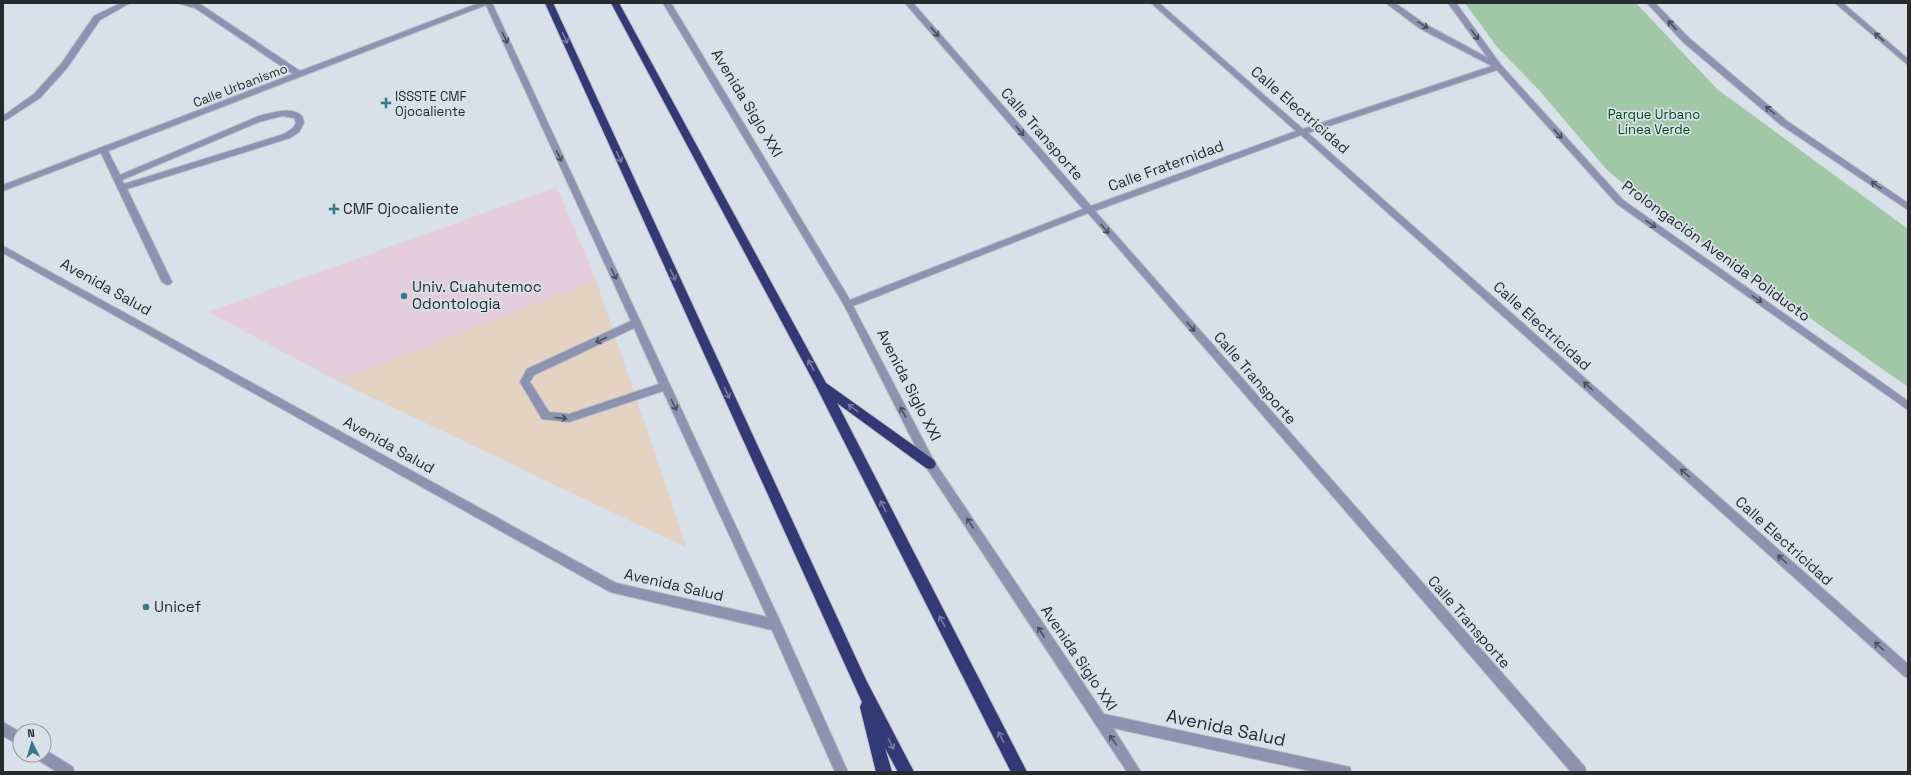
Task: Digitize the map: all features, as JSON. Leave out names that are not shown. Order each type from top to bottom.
[{"type":"highway","points":[[549,3],[861,685],[906,772]]},
{"type":"highway","points":[[615,3],[822,386],[1019,772]]},
{"type":"highway","points":[[822,386],[930,464]]},
{"type":"highway","points":[[861,685],[884,772]]},
{"type":"street","points":[[3,120],[37,96],[64,66],[97,18],[126,3]]},
{"type":"street","points":[[181,3],[198,6],[300,74]]},
{"type":"street","name":"Calle Urbanismo","points":[[3,188],[104,151],[485,3]]},
{"type":"street","points":[[488,3],[776,625],[842,772]]},
{"type":"street","name":"Avenida Siglo XXI","points":[[667,3],[848,304],[930,464],[1136,772]]},
{"type":"street","name":"Calle Transporte","points":[[909,3],[1088,210],[1580,772]]},
{"type":"street","name":"Calle Electricidad","points":[[1155,3],[1908,672]]},
{"type":"street","points":[[1390,3],[1422,26],[1498,67]]},
{"type":"street","name":"Prolongación Avenida Poliducto","points":[[1452,3],[1498,67],[1620,202],[1908,406]]},
{"type":"street","points":[[1651,3],[1686,40],[1784,122],[1908,207]]},
{"type":"street","points":[[1839,3],[1908,63]]},
{"type":"street","name":"Calle Fraternidad","points":[[848,304],[1088,210],[1302,132],[1498,67]]},
{"type":"street","points":[[118,179],[256,120],[274,114],[288,112],[298,116],[300,123],[296,130],[287,136],[122,188]]},
{"type":"street","points":[[104,151],[167,282]]},
{"type":"street","name":"Avenida Salud","points":[[3,249],[614,588],[776,625]]},
{"type":"street","points":[[636,323],[530,372],[525,382],[546,416],[569,418],[665,386]]},
{"type":"street","name":"Avenida Salud","points":[[1099,718],[1345,772]]},
{"type":"street","points":[[3,728],[12,734]]},
{"type":"street","points":[[52,761],[68,772]]},
{"type":"shaded area","name":"Univ. Cuahutemoc Odontologia","points":[[557,187],[596,280],[338,381],[208,312]]},
{"type":"shaded area","points":[[596,280],[687,548],[338,381]]},
{"type":"green space","name":"Parque Urbano Línea Verde","points":[[1465,3],[1636,3],[1717,89],[1908,229],[1908,387],[1649,205],[1607,170],[1538,89],[1497,47]]},
{"type":"place","name":"ISSSTE CMF Ojocaliente","points":[[386,103]]},
{"type":"place","name":"CMF Ojocaliente","points":[[334,209]]},
{"type":"place","name":"Univ. Cuahutemoc Odontologia","points":[[404,296]]},
{"type":"place","name":"Unicef","points":[[146,607]]}]
